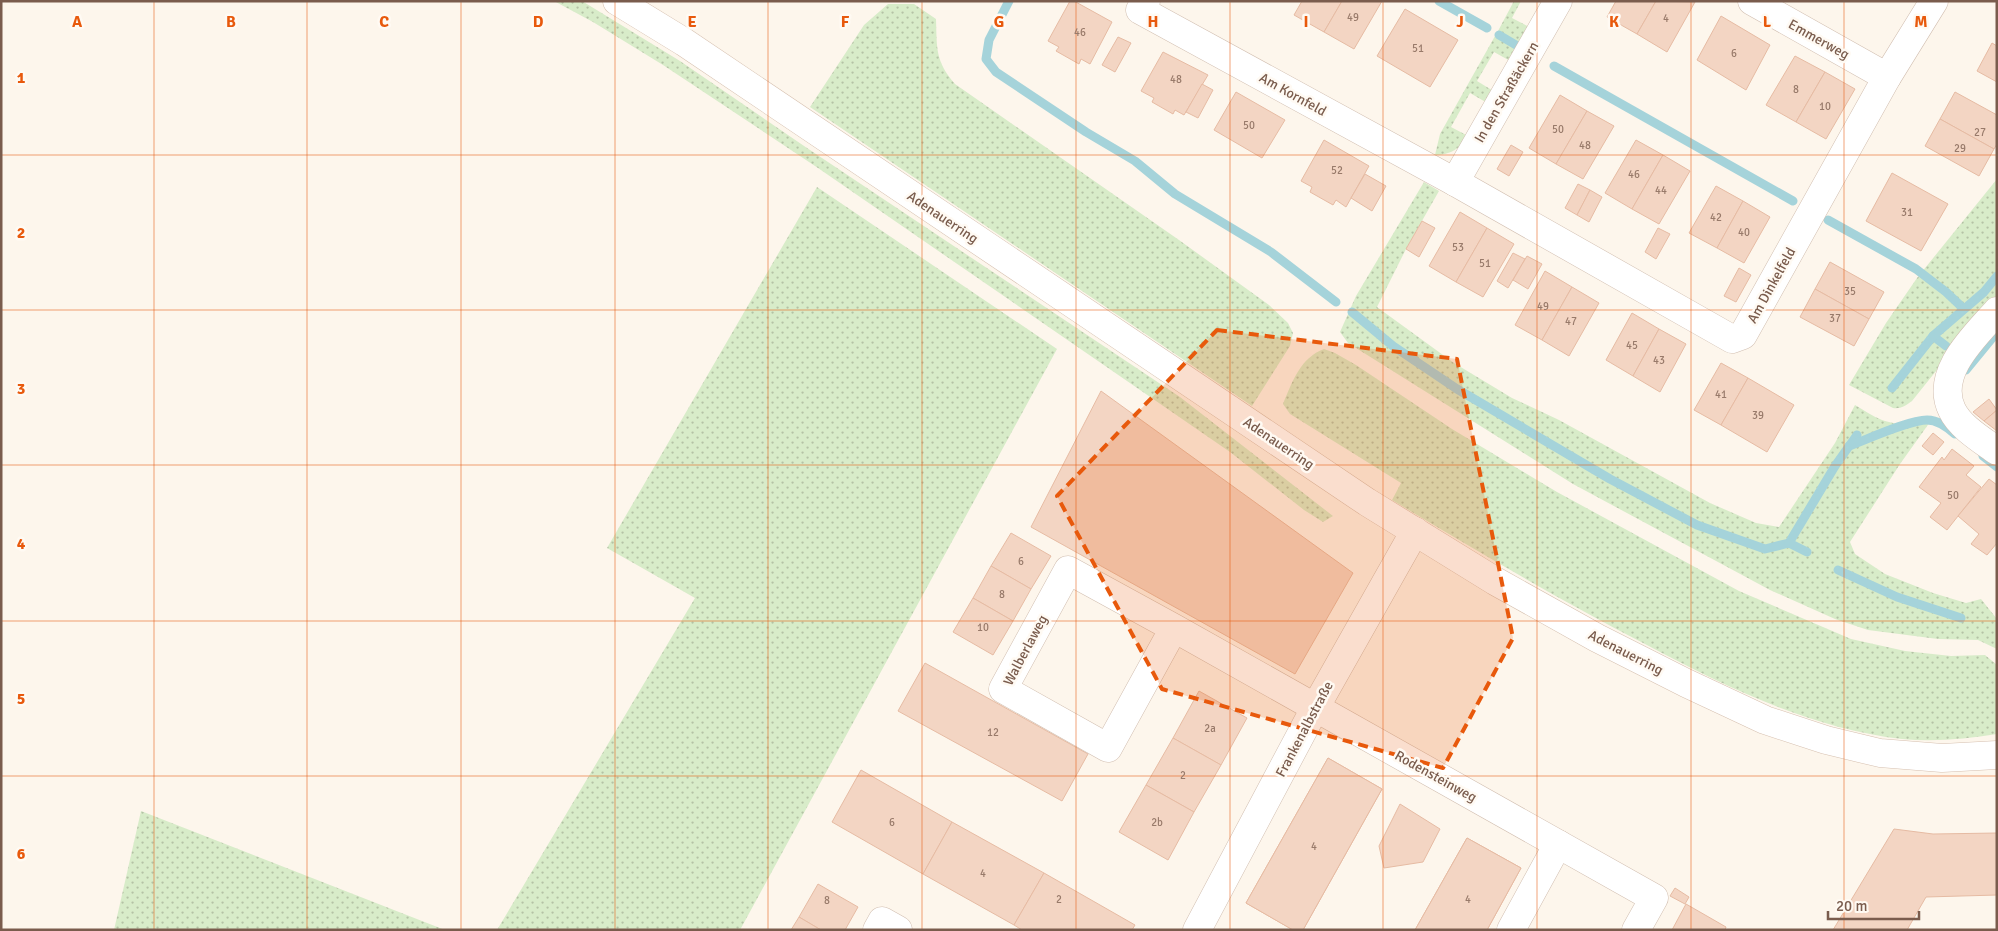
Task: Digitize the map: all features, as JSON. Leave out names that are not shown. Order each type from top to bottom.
[{"type":"street","name":"Adenauerring","points":[[616,1],[684,42],[1366,502],[1495,581],[1597,638],[1765,720],[1826,740],[1880,753],[1942,758],[1997,755]]},
{"type":"street","name":"Am Kornfeld","points":[[1146,1],[1140,10],[1455,182]]},
{"type":"street","name":"In den Straßäckern","points":[[1455,182],[1558,1]]},
{"type":"street","name":"Emmerweg","points":[[1752,1],[1887,77]]},
{"type":"street","name":"Am Dinkelfeld","points":[[1455,182],[1732,339],[1743,335],[1887,77],[1934,1]]},
{"type":"street","points":[[1997,311],[1963,351],[1953,366],[1948,381],[1948,398],[1952,411],[1963,424],[1997,451]]},
{"type":"street","name":"Frankenalbstraße","points":[[1197,930],[1315,708],[1415,531]]},
{"type":"street","name":"Walberlaweg","points":[[1174,628],[1108,748],[1003,689],[1068,570],[1174,628],[1315,708]]},
{"type":"street","name":"Rodensteinweg","points":[[1315,708],[1654,898],[1636,930]]},
{"type":"street","points":[[1511,930],[1558,844]]},
{"type":"street","points":[[878,930],[882,921],[898,930]]},
{"type":"highlighted area","points":[[1217,330],[1457,359],[1513,638],[1443,768],[1162,689],[1057,496]]},
{"type":"green space","points":[[554,1],[582,1],[680,61],[1180,397],[1333,516],[1323,522],[1304,510],[1230,452],[818,168],[663,65],[593,22]]},
{"type":"green space","points":[[1514,1],[1521,1],[1512,18],[1531,28],[1527,47],[1498,31]]},
{"type":"green space","points":[[888,4],[914,4],[936,19],[937,46],[940,61],[955,84],[1179,240],[1269,305],[1288,323],[1293,333],[1290,346],[1252,406],[810,107],[864,25]]},
{"type":"green space","points":[[1495,36],[1524,52],[1512,62],[1494,52],[1477,81],[1495,92],[1489,104],[1470,93],[1451,127],[1470,137],[1454,150],[1446,154],[1435,155],[1440,134]]},
{"type":"green space","points":[[1997,179],[1997,295],[1912,401],[1905,406],[1893,408],[1849,385],[1886,323],[1917,278]]},
{"type":"green space","points":[[1424,182],[1439,191],[1406,249],[1377,307],[1454,363],[1512,398],[1559,420],[1710,503],[1756,523],[1779,527],[1835,443],[1855,405],[1878,418],[1906,428],[1923,422],[1930,422],[1900,464],[1850,542],[1855,554],[1885,574],[1933,593],[1966,603],[1981,599],[1997,619],[1997,649],[1978,640],[1938,639],[1868,630],[1835,619],[1770,590],[1573,484],[1348,343],[1340,332],[1356,296]]},
{"type":"green space","points":[[817,187],[1057,349],[740,930],[497,930],[695,598],[607,548]]},
{"type":"green space","points":[[1324,349],[1356,365],[1452,429],[1557,492],[1739,591],[1851,639],[1905,651],[1951,656],[1985,655],[1997,665],[1997,734],[1950,740],[1902,739],[1834,726],[1769,704],[1706,675],[1580,610],[1517,574],[1392,500],[1401,483],[1290,414],[1283,404],[1298,371],[1309,358]]},
{"type":"green space","points":[[141,811],[445,930],[114,930]]},
{"type":"building","points":[[1070,1],[1074,1],[1112,22],[1090,64],[1081,59],[1079,64],[1056,51],[1059,47],[1048,41]]},
{"type":"building","points":[[1302,1],[1342,1],[1324,32],[1294,15]]},
{"type":"building","points":[[1342,1],[1382,1],[1354,49],[1324,32]]},
{"type":"building","points":[[1616,1],[1656,1],[1637,34],[1607,17]]},
{"type":"building","points":[[1656,1],[1695,2],[1667,52],[1637,34]]},
{"type":"building","points":[[1405,9],[1458,40],[1430,87],[1377,56]]},
{"type":"building","points":[[1721,16],[1770,45],[1746,90],[1697,60]]},
{"type":"building","points":[[1118,37],[1131,43],[1115,72],[1102,65]]},
{"type":"building","points":[[1992,43],[1997,46],[1997,82],[1977,71]]},
{"type":"building","points":[[1163,52],[1208,75],[1184,115],[1175,110],[1173,114],[1152,102],[1154,98],[1141,91]]},
{"type":"building","points":[[1795,56],[1825,72],[1796,122],[1766,105]]},
{"type":"building","points":[[1825,72],[1855,89],[1826,139],[1796,122]]},
{"type":"building","points":[[1202,84],[1213,90],[1198,118],[1186,112]]},
{"type":"building","points":[[1236,92],[1285,120],[1262,158],[1214,130]]},
{"type":"building","points":[[1955,92],[1997,115],[1997,144],[1994,149],[1940,119]]},
{"type":"building","points":[[1560,95],[1587,111],[1556,164],[1529,148]]},
{"type":"building","points":[[1587,111],[1614,126],[1583,179],[1556,164]]},
{"type":"building","points":[[1940,119],[1994,149],[1979,176],[1925,146]]},
{"type":"building","points":[[1324,140],[1369,166],[1346,207],[1336,200],[1333,205],[1310,192],[1312,187],[1301,181]]},
{"type":"building","points":[[1636,140],[1663,155],[1632,209],[1605,193]]},
{"type":"building","points":[[1511,145],[1523,152],[1509,176],[1497,169]]},
{"type":"building","points":[[1663,155],[1690,171],[1659,224],[1632,209]]},
{"type":"building","points":[[1892,173],[1948,204],[1921,251],[1866,221]]},
{"type":"building","points":[[1365,174],[1386,186],[1372,211],[1351,198]]},
{"type":"building","points":[[1578,184],[1590,190],[1577,215],[1565,208]]},
{"type":"building","points":[[1716,186],[1743,201],[1717,248],[1689,233]]},
{"type":"building","points":[[1590,190],[1602,197],[1589,222],[1577,215]]},
{"type":"building","points":[[1743,201],[1770,217],[1744,263],[1717,248]]},
{"type":"building","points":[[1460,212],[1487,228],[1456,282],[1429,266]]},
{"type":"building","points":[[1422,221],[1435,228],[1419,257],[1406,249]]},
{"type":"building","points":[[1487,228],[1514,244],[1483,297],[1456,282]]},
{"type":"building","points":[[1658,228],[1670,234],[1656,259],[1645,252]]},
{"type":"building","points":[[1513,253],[1525,259],[1508,288],[1497,281]]},
{"type":"building","points":[[1527,256],[1542,264],[1528,289],[1513,280]]},
{"type":"building","points":[[1830,262],[1884,292],[1869,319],[1815,289]]},
{"type":"building","points":[[1739,268],[1751,275],[1736,302],[1724,296]]},
{"type":"building","points":[[1545,271],[1572,287],[1542,340],[1515,325]]},
{"type":"building","points":[[1572,287],[1599,303],[1569,356],[1542,340]]},
{"type":"building","points":[[1815,289],[1869,319],[1854,346],[1800,317]]},
{"type":"building","points":[[1632,313],[1659,329],[1633,376],[1606,360]]},
{"type":"building","points":[[1659,329],[1686,344],[1660,392],[1633,376]]},
{"type":"building","points":[[1721,363],[1748,378],[1721,425],[1694,410]]},
{"type":"building","points":[[1748,378],[1794,405],[1767,452],[1721,425]]},
{"type":"building","points":[[1101,391],[1353,573],[1295,674],[1031,527]]},
{"type":"building","points":[[1989,399],[1997,410],[1984,421],[1973,412]]},
{"type":"building","points":[[1997,410],[1997,431],[1984,421]]},
{"type":"building","points":[[1933,433],[1944,442],[1933,455],[1922,446]]},
{"type":"building","points":[[1952,449],[1974,466],[1966,475],[1981,487],[1947,530],[1930,517],[1941,503],[1919,487],[1942,457],[1944,460]]},
{"type":"building","points":[[1989,479],[1997,485],[1997,543],[1987,555],[1971,544],[1979,534],[1958,516]]},
{"type":"building","points":[[1011,533],[1051,556],[1031,589],[991,566]]},
{"type":"building","points":[[991,566],[1031,589],[1013,621],[973,598]]},
{"type":"building","points":[[973,598],[1013,621],[993,655],[953,632]]},
{"type":"building","points":[[925,663],[1088,754],[1062,801],[898,711]]},
{"type":"building","points":[[1199,691],[1247,718],[1221,765],[1173,738]]},
{"type":"building","points":[[1173,738],[1221,765],[1194,812],[1146,785]]},
{"type":"building","points":[[1328,758],[1382,789],[1303,930],[1293,930],[1246,903]]},
{"type":"building","points":[[1328,758],[1382,789],[1303,930],[1293,930],[1246,903]]},
{"type":"building","points":[[861,770],[952,822],[923,874],[832,822]]},
{"type":"building","points":[[1146,785],[1194,812],[1168,860],[1119,832]]},
{"type":"building","points":[[1400,804],[1440,829],[1423,862],[1384,868],[1379,846]]},
{"type":"building","points":[[952,822],[1044,873],[1014,925],[923,874]]},
{"type":"building","points":[[1894,829],[1933,834],[1997,833],[1997,895],[1926,897],[1907,930],[1833,930]]},
{"type":"building","points":[[1467,838],[1521,868],[1487,930],[1415,930]]},
{"type":"building","points":[[1467,838],[1521,868],[1487,930],[1415,930]]},
{"type":"building","points":[[1044,873],[1135,925],[1132,930],[1022,930],[1014,925]]},
{"type":"building","points":[[818,884],[858,907],[845,930],[821,930],[799,917]]},
{"type":"building","points":[[1675,888],[1689,897],[1685,904],[1670,896]]},
{"type":"building","points":[[1686,904],[1726,927],[1725,930],[1672,930]]},
{"type":"building","points":[[799,917],[821,930],[791,930]]},
{"type":"waterway","points":[[1009,1],[989,40],[986,59],[996,72],[1086,132],[1135,161],[1175,194],[1271,252],[1336,302]]},
{"type":"waterway","points":[[1439,1],[1487,28]]},
{"type":"waterway","points":[[1499,35],[1521,48]]},
{"type":"waterway","points":[[1554,66],[1793,201]]},
{"type":"waterway","points":[[1828,220],[1916,269],[1946,292],[1964,309]]},
{"type":"waterway","points":[[1892,388],[1933,336],[1984,292],[1997,276]]},
{"type":"waterway","points":[[1352,312],[1393,346],[1457,389],[1610,479],[1697,525],[1765,549],[1789,543],[1835,466],[1857,435]]},
{"type":"waterway","points":[[1966,370],[1997,332]]},
{"type":"waterway","points":[[1933,336],[1946,346]]},
{"type":"waterway","points":[[1849,446],[1899,426],[1927,420],[1946,426],[1955,434]]},
{"type":"waterway","points":[[1983,456],[1997,467]]},
{"type":"waterway","points":[[1789,543],[1807,552]]},
{"type":"waterway","points":[[1838,570],[1897,597],[1961,618]]}]
